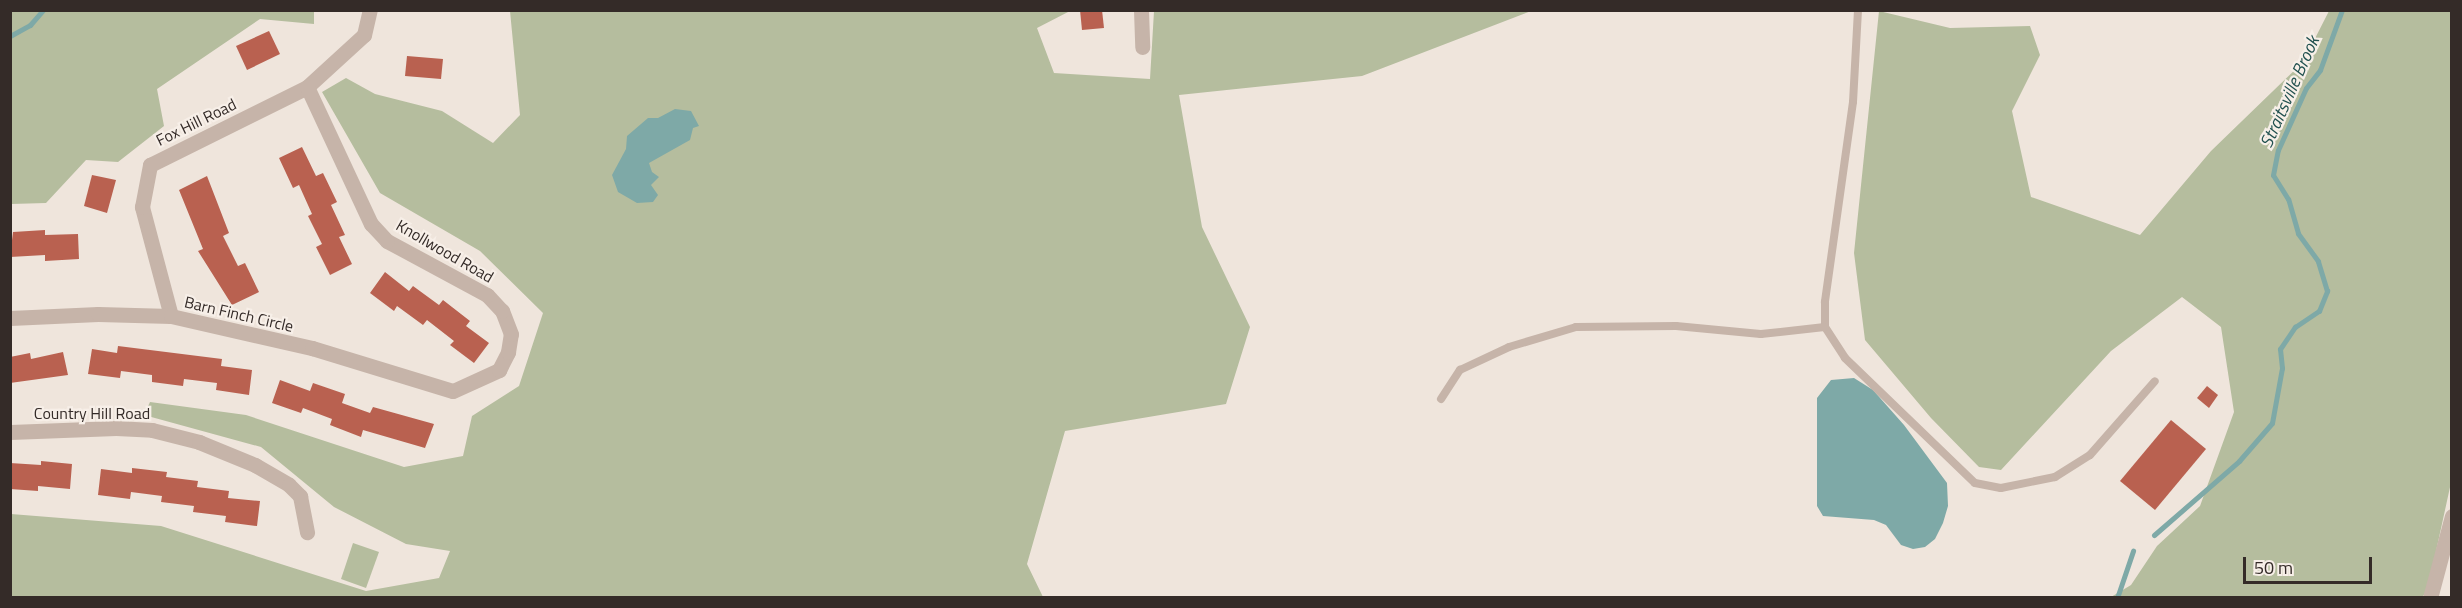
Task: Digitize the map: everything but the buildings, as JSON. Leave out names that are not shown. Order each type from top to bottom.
[{"type":"street","name":"Fox Hill Road","points":[[171,316],[142,207],[150,165],[307,87],[364,35],[370,10]]},
{"type":"street","points":[[1141,10],[1142,47]]},
{"type":"street","name":"Knollwood Road","points":[[307,87],[371,224],[387,241],[487,295],[502,310],[511,334],[508,352],[499,370],[453,391]]},
{"type":"street","name":"Barn Finch Circle","points":[[10,318],[98,314],[171,316],[312,348],[453,391]]},
{"type":"street","name":"Country Hill Road","points":[[10,432],[116,428],[152,430],[199,442],[248,462],[289,485],[300,496],[307,532]]},
{"type":"street","points":[[2430,597],[2451,516]]},
{"type":"lane","points":[[1858,10],[1853,102],[1825,302],[1825,327],[1845,358],[1975,483],[2001,489],[2055,477],[2090,455],[2155,381]]},
{"type":"lane","points":[[1441,399],[1460,370],[1509,347],[1576,327],[1676,326],[1761,334],[1825,327]]},
{"type":"green space","points":[[314,10],[314,24],[260,19],[157,89],[164,126],[118,162],[86,160],[46,203],[11,204],[10,11]]},
{"type":"green space","points":[[510,11],[1070,11],[1037,28],[1054,73],[1150,79],[1154,11],[1531,11],[1362,76],[1179,95],[1202,227],[1250,327],[1226,404],[1065,431],[1027,564],[1043,597],[11,598],[11,514],[161,526],[366,591],[439,578],[450,551],[406,544],[334,507],[261,447],[144,415],[150,402],[246,415],[404,467],[463,456],[472,416],[519,386],[543,313],[480,251],[380,193],[322,92],[346,78],[375,94],[442,111],[493,143],[520,115]]},
{"type":"green space","points":[[1879,11],[1950,28],[2030,26],[2040,55],[2012,111],[2031,197],[2140,235],[2211,151],[2303,62],[2329,11],[2451,11],[2452,478],[2428,588],[2422,598],[2111,597],[2131,585],[2157,546],[2200,506],[2234,412],[2221,327],[2182,297],[2111,351],[2001,470],[1979,467],[1931,418],[1865,340],[1854,253]]},
{"type":"green space","points":[[353,543],[379,552],[366,588],[341,579]]},
{"type":"water","points":[[675,109],[691,111],[699,126],[693,128],[690,140],[649,163],[652,172],[659,177],[651,185],[658,195],[653,202],[637,203],[618,192],[612,175],[626,149],[627,136],[648,118],[658,118]]},
{"type":"water","points":[[1854,378],[1873,390],[1904,425],[1947,483],[1948,506],[1943,523],[1935,539],[1925,547],[1913,549],[1901,545],[1886,525],[1874,520],[1823,516],[1817,506],[1817,398],[1831,380]]},
{"type":"waterway","points":[[10,36],[30,25],[43,10]]},
{"type":"waterway","name":"Straitsville Brook","points":[[2154,535],[2239,461],[2272,423],[2282,368],[2280,349],[2295,327],[2319,311],[2327,291],[2318,261],[2298,233],[2288,199],[2273,175],[2278,150],[2306,88],[2320,70],[2342,10]]},
{"type":"waterway","name":"Straitsville Brook","points":[[2117,598],[2133,551]]}]
